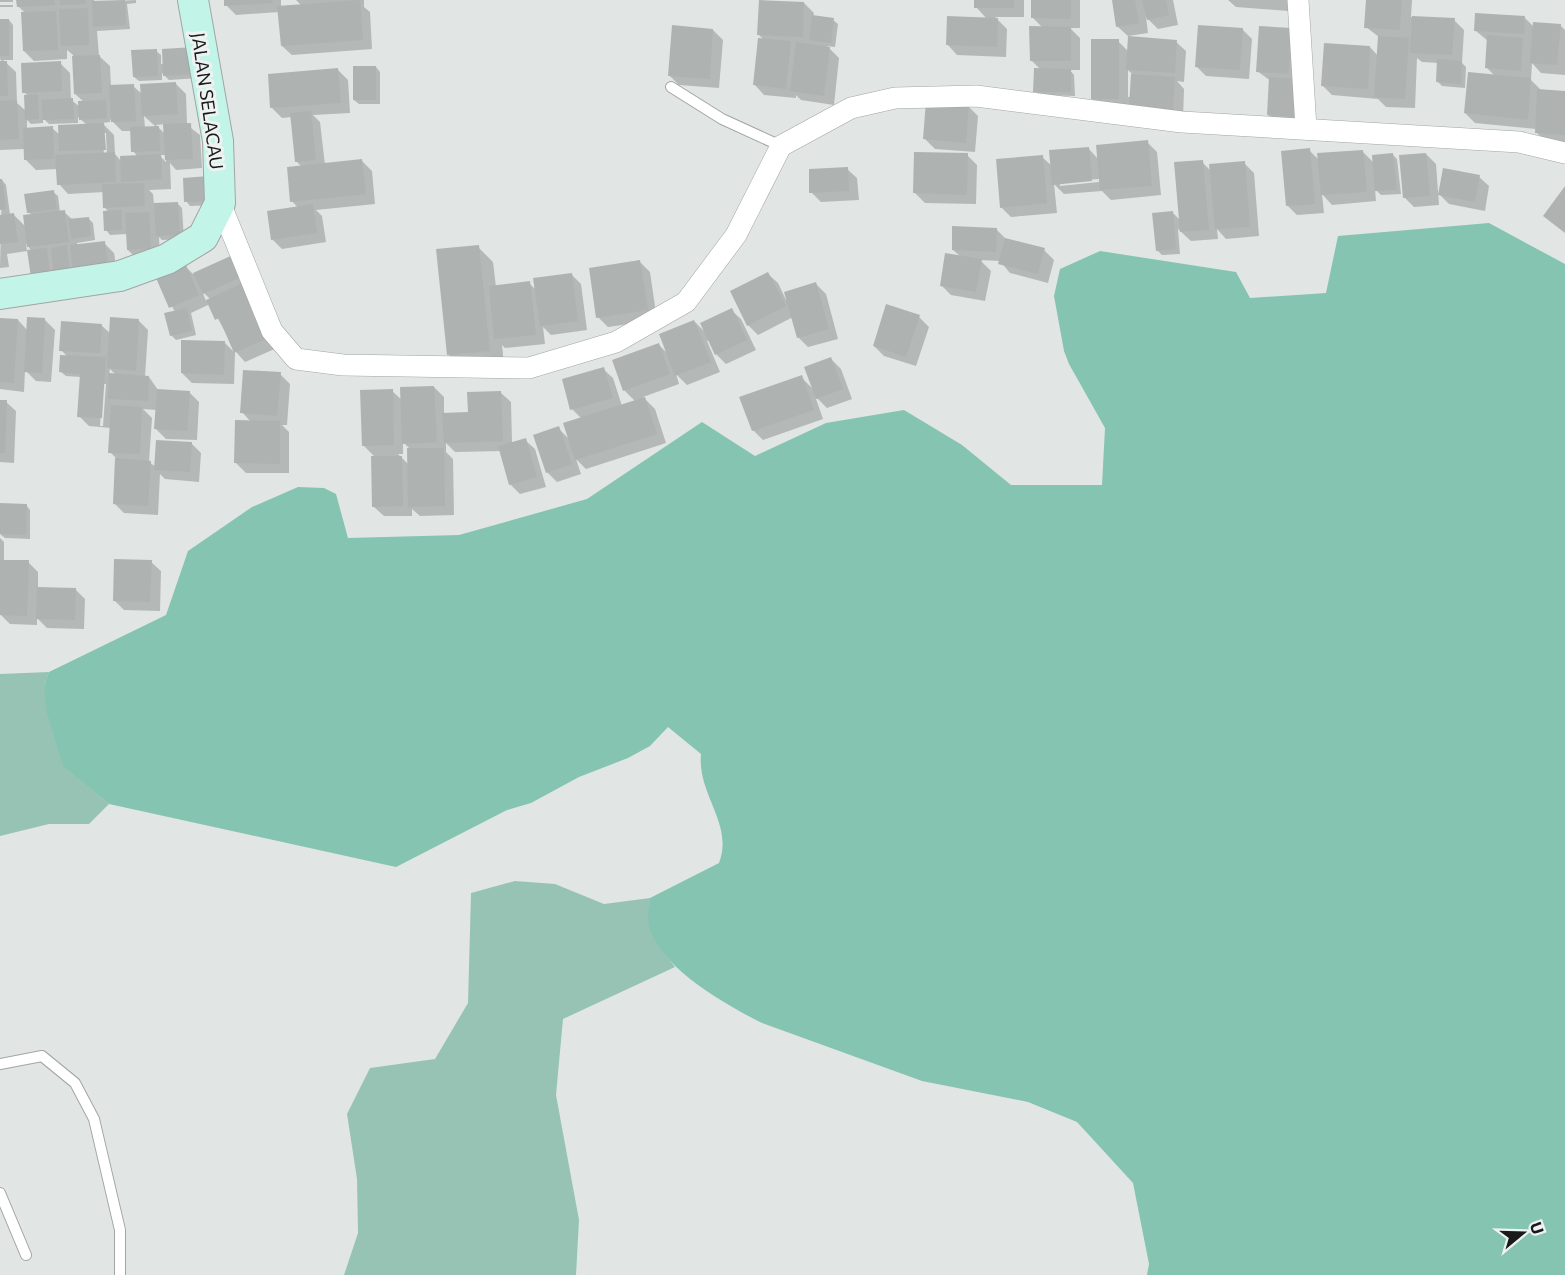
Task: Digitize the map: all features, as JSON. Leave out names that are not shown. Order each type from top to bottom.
[{"type":"street","name":"JALAN SELACAU","points":[[193,0],[218,141],[220,203]]},
{"type":"street","points":[[1298,0],[1306,128]]},
{"type":"street","points":[[220,203],[272,331],[296,359],[343,365],[529,368],[616,342],[686,302],[736,235],[781,146],[850,108],[895,98],[976,96],[1182,122],[1519,142],[1565,153]]},
{"type":"street","points":[[0,294],[120,276],[167,259],[189,248],[203,237],[220,203]]},
{"type":"lane","points":[[671,87],[722,120],[781,146]]},
{"type":"lane","points":[[0,1064],[42,1056],[75,1083],[94,1119],[120,1230],[120,1275]]},
{"type":"lane","points":[[0,1193],[26,1255]]},
{"type":"green space","points":[[1489,223],[1565,264],[1565,1275],[1147,1275],[1149,1264],[1133,1183],[1077,1122],[1028,1102],[922,1081],[762,1023],[696,984],[666,956],[649,926],[650,898],[719,863],[722,849],[719,822],[704,783],[701,754],[668,727],[650,746],[628,758],[579,777],[531,803],[507,810],[396,867],[109,804],[63,766],[47,713],[44,685],[49,672],[166,615],[188,551],[252,507],[298,487],[324,488],[336,494],[348,538],[459,535],[587,499],[702,422],[755,456],[826,423],[904,410],[962,445],[1011,485],[1102,485],[1105,428],[1064,351],[1054,296],[1060,269],[1100,251],[1236,272],[1250,298],[1326,293],[1338,236]]},
{"type":"green space","points":[[49,672],[44,685],[63,765],[109,804],[89,824],[49,824],[0,836],[0,674]]},
{"type":"green space","points":[[515,881],[555,884],[604,904],[650,898],[651,928],[657,943],[675,967],[563,1019],[556,1095],[579,1220],[576,1275],[344,1275],[358,1233],[357,1179],[347,1114],[370,1068],[435,1059],[468,1003],[471,893]]},
{"type":"building","points":[[16,0],[55,0],[55,5],[17,7]]},
{"type":"building","points":[[60,0],[86,0],[86,4],[60,5]]},
{"type":"building","points":[[125,0],[126,25],[93,27],[92,1]]},
{"type":"building","points":[[224,0],[272,0],[273,3],[224,6]]},
{"type":"building","points":[[360,0],[363,40],[281,46],[277,6]]},
{"type":"building","points":[[759,0],[804,2],[803,37],[757,35]]},
{"type":"building","points":[[974,0],[1014,0],[1014,8],[974,8]]},
{"type":"building","points":[[1031,0],[1071,0],[1071,19],[1031,18]]},
{"type":"building","points":[[1112,0],[1135,0],[1139,23],[1116,27]]},
{"type":"building","points":[[1142,0],[1166,0],[1169,15],[1147,20]]},
{"type":"building","points":[[1366,0],[1402,0],[1400,30],[1364,28]]},
{"type":"building","points":[[88,8],[89,45],[61,46],[59,9]]},
{"type":"building","points":[[56,11],[58,50],[23,51],[21,12]]},
{"type":"building","points":[[1475,13],[1525,16],[1524,34],[1474,31]]},
{"type":"building","points":[[812,15],[834,18],[831,43],[809,40]]},
{"type":"building","points":[[947,16],[998,18],[997,47],[946,45]]},
{"type":"building","points":[[1412,16],[1455,18],[1452,55],[1410,53]]},
{"type":"building","points":[[0,19],[9,19],[9,56],[0,56]]},
{"type":"building","points":[[1533,22],[1561,24],[1557,65],[1530,63]]},
{"type":"building","points":[[672,25],[713,29],[710,79],[668,76]]},
{"type":"building","points":[[1198,25],[1243,28],[1240,70],[1195,67]]},
{"type":"building","points":[[1029,26],[1071,27],[1071,61],[1030,61]]},
{"type":"building","points":[[1259,26],[1292,28],[1289,74],[1256,72]]},
{"type":"building","points":[[1487,35],[1523,38],[1521,71],[1485,68]]},
{"type":"building","points":[[1128,36],[1177,40],[1175,73],[1126,70]]},
{"type":"building","points":[[1378,36],[1409,38],[1405,99],[1374,97]]},
{"type":"building","points":[[758,38],[791,41],[786,89],[753,85]]},
{"type":"building","points":[[1091,39],[1119,39],[1119,99],[1091,99]]},
{"type":"building","points":[[796,42],[830,47],[824,96],[790,91]]},
{"type":"building","points":[[1324,43],[1370,46],[1368,89],[1321,86]]},
{"type":"building","points":[[194,47],[195,74],[163,76],[162,49]]},
{"type":"building","points":[[157,49],[158,76],[133,77],[131,50]]},
{"type":"building","points":[[100,55],[102,93],[74,94],[72,56]]},
{"type":"building","points":[[1437,59],[1462,61],[1461,84],[1436,82]]},
{"type":"building","points":[[0,61],[7,61],[8,96],[0,96]]},
{"type":"building","points":[[61,61],[62,91],[22,93],[21,63]]},
{"type":"building","points":[[353,66],[376,66],[376,100],[353,100]]},
{"type":"building","points":[[338,68],[341,103],[270,108],[268,74]]},
{"type":"building","points":[[1034,68],[1071,69],[1071,92],[1033,92]]},
{"type":"building","points":[[1468,72],[1531,78],[1528,120],[1464,113]]},
{"type":"building","points":[[1131,74],[1175,77],[1173,110],[1129,107]]},
{"type":"building","points":[[1269,77],[1299,79],[1296,117],[1267,115]]},
{"type":"building","points":[[176,82],[178,114],[142,116],[140,84]]},
{"type":"building","points":[[134,84],[136,121],[111,122],[109,85]]},
{"type":"building","points":[[1537,89],[1565,91],[1565,135],[1535,133]]},
{"type":"building","points":[[38,94],[39,119],[25,120],[24,95]]},
{"type":"building","points":[[73,98],[74,119],[43,120],[41,100]]},
{"type":"building","points":[[17,100],[19,139],[0,140],[0,101]]},
{"type":"building","points":[[106,100],[107,118],[79,120],[78,101]]},
{"type":"building","points":[[926,101],[969,104],[966,143],[923,139]]},
{"type":"building","points":[[311,111],[316,160],[295,162],[290,113]]},
{"type":"building","points":[[104,123],[106,150],[59,151],[58,125]]},
{"type":"building","points":[[191,123],[193,159],[165,160],[163,124]]},
{"type":"building","points":[[53,126],[54,159],[24,160],[23,128]]},
{"type":"building","points":[[159,126],[160,151],[131,152],[130,127]]},
{"type":"building","points":[[1148,140],[1152,186],[1100,190],[1096,145]]},
{"type":"building","points":[[1089,147],[1092,181],[1052,185],[1049,150]]},
{"type":"building","points":[[1310,148],[1315,204],[1286,206],[1281,151]]},
{"type":"building","points":[[1363,150],[1367,192],[1321,195],[1317,153]]},
{"type":"building","points":[[115,152],[116,182],[57,185],[55,155]]},
{"type":"building","points":[[914,152],[968,153],[967,195],[913,193]]},
{"type":"building","points":[[1393,153],[1397,190],[1375,191],[1372,155]]},
{"type":"building","points":[[1426,153],[1430,196],[1403,198],[1399,155]]},
{"type":"building","points":[[161,154],[162,179],[121,182],[120,156]]},
{"type":"building","points":[[1043,155],[1047,203],[1000,208],[996,159]]},
{"type":"building","points":[[362,159],[366,194],[290,202],[287,167]]},
{"type":"building","points":[[1203,160],[1209,230],[1180,232],[1174,162]]},
{"type":"building","points":[[1245,161],[1250,227],[1215,229],[1209,164]]},
{"type":"building","points":[[848,167],[849,191],[809,193],[809,169]]},
{"type":"building","points":[[1443,168],[1480,175],[1475,202],[1438,195]]},
{"type":"building","points":[[209,176],[211,201],[184,202],[183,178]]},
{"type":"building","points":[[0,179],[2,179],[6,209],[0,210]]},
{"type":"building","points":[[144,183],[145,206],[103,208],[102,184]]},
{"type":"building","points":[[1565,186],[1565,233],[1543,216]]},
{"type":"building","points":[[54,190],[57,209],[27,213],[24,194]]},
{"type":"building","points":[[178,202],[180,235],[156,236],[154,203]]},
{"type":"building","points":[[313,204],[317,233],[271,240],[267,211]]},
{"type":"building","points":[[65,210],[69,242],[27,247],[23,215]]},
{"type":"building","points":[[122,210],[122,230],[104,231],[103,211]]},
{"type":"building","points":[[1173,211],[1176,249],[1156,251],[1152,213]]},
{"type":"building","points":[[149,212],[151,249],[127,250],[125,213]]},
{"type":"building","points":[[14,213],[18,242],[0,244],[0,215]]},
{"type":"building","points":[[89,217],[91,236],[71,239],[68,219]]},
{"type":"building","points":[[952,226],[997,228],[996,252],[952,250]]},
{"type":"building","points":[[1005,238],[1045,248],[1038,274],[998,264]]},
{"type":"building","points":[[105,241],[108,267],[73,272],[70,245]]},
{"type":"building","points":[[67,245],[70,274],[54,276],[51,248]]},
{"type":"building","points":[[479,245],[490,351],[447,355],[436,249]]},
{"type":"building","points":[[47,248],[51,282],[32,284],[27,250]]},
{"type":"building","points":[[945,253],[982,259],[976,292],[940,286]]},
{"type":"building","points":[[235,254],[244,276],[203,294],[193,273]]},
{"type":"building","points":[[640,260],[648,310],[596,318],[589,268]]},
{"type":"building","points":[[186,265],[199,295],[169,308],[156,278]]},
{"type":"building","points":[[768,272],[786,306],[747,326],[730,291]]},
{"type":"building","points":[[572,273],[578,321],[540,326],[533,278]]},
{"type":"building","points":[[530,281],[536,335],[494,339],[489,286]]},
{"type":"building","points":[[245,282],[268,338],[234,353],[219,318],[215,320],[206,300]]},
{"type":"building","points":[[816,282],[829,329],[797,338],[784,292]]},
{"type":"building","points":[[886,304],[920,315],[906,357],[873,346]]},
{"type":"building","points":[[187,308],[192,331],[170,336],[164,313]]},
{"type":"building","points":[[732,308],[747,340],[715,355],[700,323]]},
{"type":"building","points":[[27,317],[45,318],[42,373],[24,372]]},
{"type":"building","points":[[110,317],[139,319],[136,371],[107,368]]},
{"type":"building","points":[[0,318],[18,319],[14,383],[0,382]]},
{"type":"building","points":[[694,320],[711,362],[675,376],[659,334]]},
{"type":"building","points":[[61,321],[102,324],[100,353],[59,351]]},
{"type":"building","points":[[181,340],[225,341],[224,375],[181,373]]},
{"type":"building","points":[[659,343],[670,374],[623,391],[612,360]]},
{"type":"building","points":[[60,355],[106,357],[102,418],[77,417],[80,374],[59,372]]},
{"type":"building","points":[[831,357],[843,389],[816,399],[804,367]]},
{"type":"building","points":[[604,367],[613,398],[570,410],[562,379]]},
{"type":"building","points":[[243,370],[281,372],[277,416],[240,413]]},
{"type":"building","points":[[109,373],[149,376],[148,401],[108,399]]},
{"type":"building","points":[[802,375],[814,410],[752,431],[739,397]]},
{"type":"building","points":[[434,386],[437,442],[402,444],[400,387]]},
{"type":"building","points":[[157,389],[190,391],[187,431],[154,429]]},
{"type":"building","points":[[393,389],[394,445],[362,446],[360,390]]},
{"type":"building","points":[[501,391],[503,441],[444,443],[442,413],[468,412],[467,392]]},
{"type":"building","points":[[645,397],[657,434],[575,460],[563,423]]},
{"type":"building","points":[[0,400],[7,400],[5,453],[0,453]]},
{"type":"building","points":[[111,405],[142,407],[140,454],[108,453]]},
{"type":"building","points":[[235,420],[280,421],[280,464],[234,463]]},
{"type":"building","points":[[559,426],[572,464],[546,473],[533,435]]},
{"type":"building","points":[[526,438],[537,477],[509,485],[498,446]]},
{"type":"building","points":[[156,440],[192,442],[190,472],[154,470]]},
{"type":"building","points":[[407,448],[444,448],[445,506],[408,507]]},
{"type":"building","points":[[371,456],[402,456],[403,506],[372,507]]},
{"type":"building","points":[[115,458],[151,461],[148,506],[113,504]]},
{"type":"building","points":[[0,503],[27,504],[26,535],[0,534]]},
{"type":"building","points":[[114,559],[152,560],[150,602],[113,601]]},
{"type":"building","points":[[0,560],[29,560],[27,616],[0,615]]},
{"type":"building","points":[[37,587],[76,588],[75,620],[36,619]]}]
